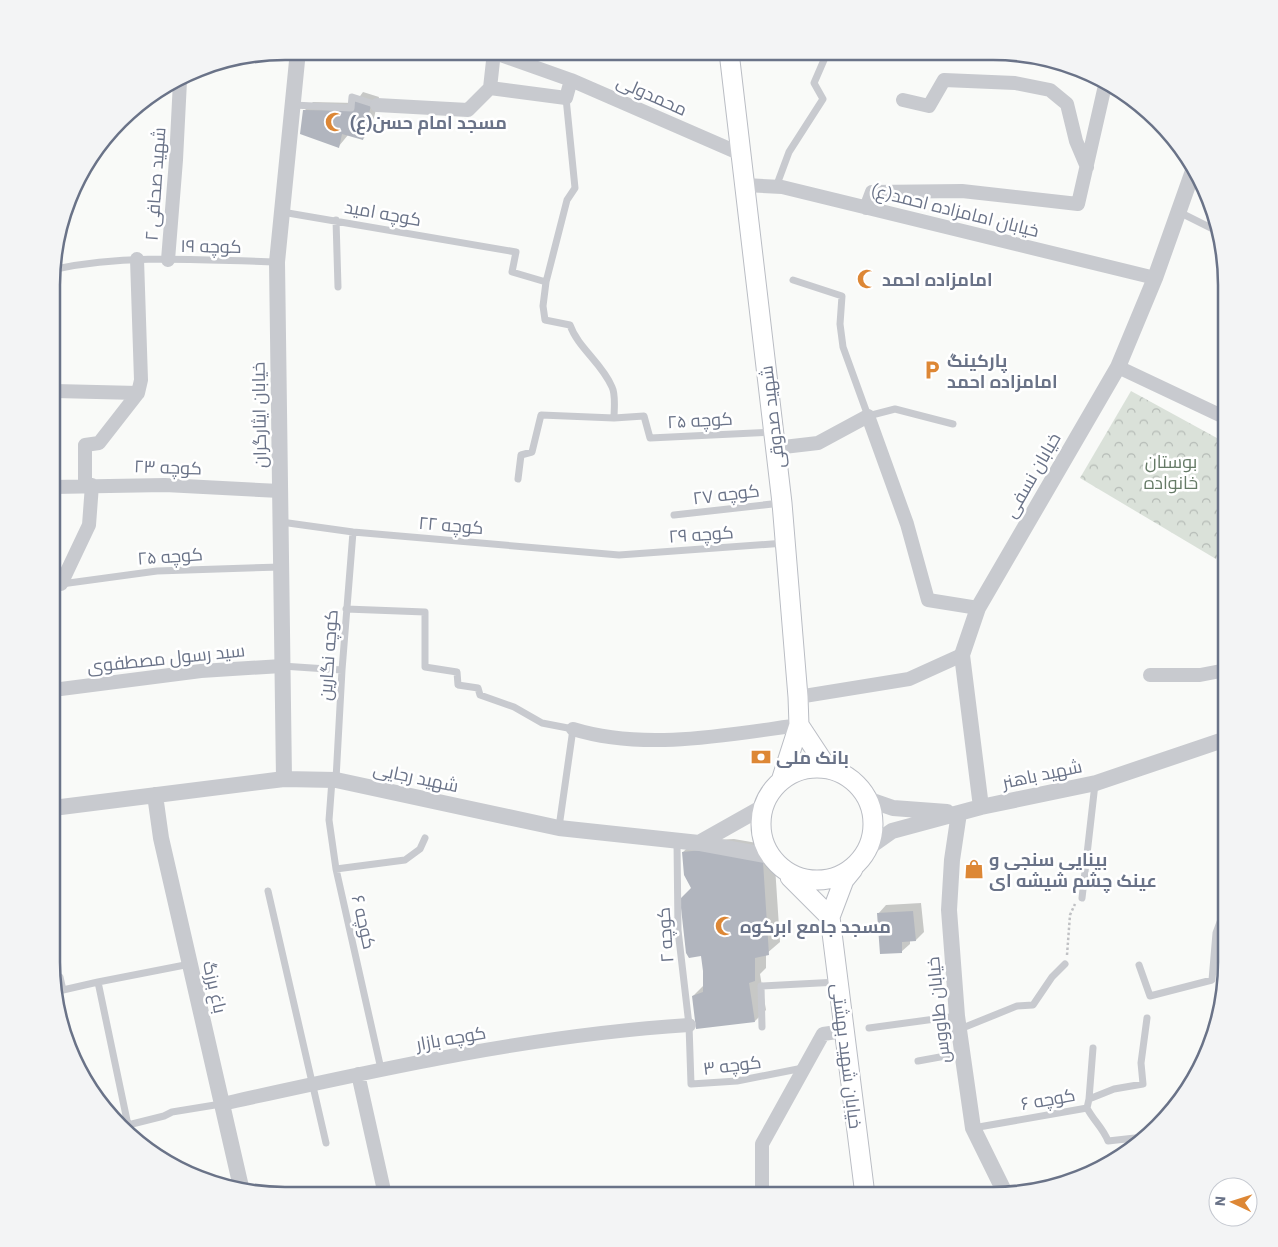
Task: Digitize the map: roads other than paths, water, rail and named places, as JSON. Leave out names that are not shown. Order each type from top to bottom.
[{"type":"main road","name":"شهید صدوقی","points":[[730,60],[782,503],[798,697],[799,725],[781,781]]},
{"type":"main road","points":[[799,725],[828,769]]},
{"type":"main road","points":[[811,768],[828,769],[850,780],[867,799],[872,815],[872,831],[863,855],[844,880],[830,917],[776,862],[762,840],[760,823],[763,807],[770,792],[781,781],[795,772],[811,768]]},
{"type":"main road","points":[[776,862],[797,877],[813,881],[830,879],[846,873],[863,855]]},
{"type":"main road","name":"خیابان شهید بهشتی","points":[[830,917],[864,1187]]},
{"type":"street","name":"خیابان ایثارگران","points":[[284,779],[277,262],[297,60]]},
{"type":"street","points":[[377,104],[468,110],[490,88],[492,60]]},
{"type":"street","name":"محمدولی","points":[[515,60],[571,80],[741,154]]},
{"type":"street","points":[[490,88],[566,98],[571,80]]},
{"type":"street","points":[[903,100],[929,106],[944,80],[1014,83],[1050,90],[1067,104],[1076,141],[1087,167]]},
{"type":"street","name":"شهید صحافی ۲","points":[[168,260],[180,86]]},
{"type":"street","points":[[866,208],[872,192],[962,191],[1078,204],[1104,89]]},
{"type":"street","name":"خیابان نسفی","points":[[981,808],[962,655],[978,608],[1118,367],[1155,278],[1191,178]]},
{"type":"street","name":"خیابان امامزاده احمد(ع)","points":[[745,185],[776,186],[1155,278]]},
{"type":"street","points":[[60,580],[88,525],[88,485],[84,444],[99,443],[138,393],[141,380],[137,259]]},
{"type":"street","points":[[1118,367],[1218,414]]},
{"type":"street","points":[[60,391],[138,393]]},
{"type":"street","points":[[774,440],[818,443],[868,416],[907,524],[928,600],[978,608]]},
{"type":"street","name":"کوچه ۲۳","points":[[60,487],[165,485],[280,491]]},
{"type":"street","points":[[798,697],[910,679],[962,655]]},
{"type":"street","name":"سید رسول مصطفوی","points":[[60,689],[202,671],[282,666]]},
{"type":"street","points":[[1150,675],[1200,675],[1218,672]]},
{"type":"street","points":[[573,729],[594,735],[670,740],[716,737],[799,725]]},
{"type":"street","name":"شهید باهنر","points":[[863,855],[892,832],[959,813],[1096,783],[1218,742]]},
{"type":"street","name":"شهید رجایی","points":[[60,807],[284,779],[334,780],[559,828],[699,843],[776,862]]},
{"type":"street","name":"باغ برزگ","points":[[156,795],[161,838],[240,1183]]},
{"type":"street","points":[[867,799],[892,808],[959,813]]},
{"type":"street","points":[[699,843],[763,807]]},
{"type":"street","name":"خیابان طاووس","points":[[959,813],[952,860],[949,910],[958,1023],[973,1128],[1002,1187]]},
{"type":"street","name":"کوچه بازار","points":[[222,1104],[381,1069],[572,1036],[616,1030],[689,1025]]},
{"type":"street","points":[[762,1187],[762,1144],[823,1034],[844,1031]]},
{"type":"street","points":[[358,1074],[383,1187]]},
{"type":"lane","points":[[776,186],[789,152],[823,99],[814,83],[823,60]]},
{"type":"lane","points":[[292,105],[351,108],[352,97],[377,104]]},
{"type":"lane","points":[[518,479],[521,455],[532,452],[541,415],[614,418],[613,388],[589,352],[574,336],[570,325],[545,320],[543,306],[546,282],[567,200],[575,188],[566,98]]},
{"type":"lane","name":"کوچه امید","points":[[281,212],[516,252],[512,272],[546,282]]},
{"type":"lane","points":[[1178,212],[1210,228]]},
{"type":"lane","points":[[336,220],[338,287]]},
{"type":"lane","name":"کوچه ۱۹","points":[[60,268],[89,262],[137,259],[277,262]]},
{"type":"lane","points":[[792,280],[842,296],[840,324],[843,347],[868,416],[894,408],[953,424]]},
{"type":"lane","name":"کوچه ۲۵","points":[[614,418],[644,416],[650,438],[774,440]]},
{"type":"lane","name":"کوچه ۲۷","points":[[674,515],[782,503]]},
{"type":"lane","name":"کوچه ۲۲","points":[[280,522],[353,532],[619,555]]},
{"type":"lane","name":"کوچه نگارین","points":[[334,780],[353,532]]},
{"type":"lane","name":"کوچه ۲۹","points":[[619,555],[785,543]]},
{"type":"lane","name":"کوچه ۲۵","points":[[60,584],[157,571],[281,567]]},
{"type":"lane","points":[[346,609],[426,612],[425,668],[457,672],[458,685],[478,688],[480,696],[514,707],[542,723],[573,729],[559,828]]},
{"type":"lane","points":[[282,666],[342,670]]},
{"type":"lane","name":"کوچه ۶","points":[[334,780],[329,820],[336,869],[381,1069]]},
{"type":"lane","points":[[1082,898],[1096,783]]},
{"type":"lane","points":[[336,869],[405,860],[420,849],[425,838]]},
{"type":"lane","name":"کوچه ۲","points":[[677,842],[678,930],[689,1025]]},
{"type":"lane","points":[[268,891],[326,1143]]},
{"type":"lane","points":[[1139,965],[1150,996],[1212,980],[1218,928]]},
{"type":"lane","points":[[60,978],[64,990],[190,964]]},
{"type":"lane","points":[[869,1028],[958,1023],[1017,1006],[1033,1006],[1052,977],[1065,964]]},
{"type":"lane","points":[[98,982],[127,1122]]},
{"type":"lane","points":[[762,1027],[761,986],[838,982]]},
{"type":"lane","name":"کوچه ۶","points":[[973,1128],[1087,1108],[1090,1099],[1114,1089],[1143,1084],[1141,1063],[1147,1018]]},
{"type":"lane","name":"کوچه ۳","points":[[689,1025],[691,1084],[737,1081],[804,1068]]},
{"type":"lane","points":[[1090,1099],[1093,1048]]},
{"type":"lane","points":[[918,1061],[962,1053]]},
{"type":"lane","points":[[130,1125],[164,1116],[172,1112],[222,1104]]},
{"type":"lane","points":[[1087,1108],[1094,1122],[1103,1130],[1108,1141],[1129,1141]]},
{"type":"place","name":"مسجد امام حسن(ع)","points":[[335,122]]},
{"type":"place","name":"امامزاده احمد","points":[[867,279]]},
{"type":"place","name":"پارکینگ امامزاده احمد","points":[[932,370]]},
{"type":"place","name":"بانک ملی","points":[[761,757]]},
{"type":"place","name":"بینایی سنجی و عینک چشم شیشه ای","points":[[974,869]]},
{"type":"place","name":"مسجد جامع ابرکوه","points":[[725,926]]},
{"type":"park label","name":"بوستان خانواده","points":[[1171,471]]}]
